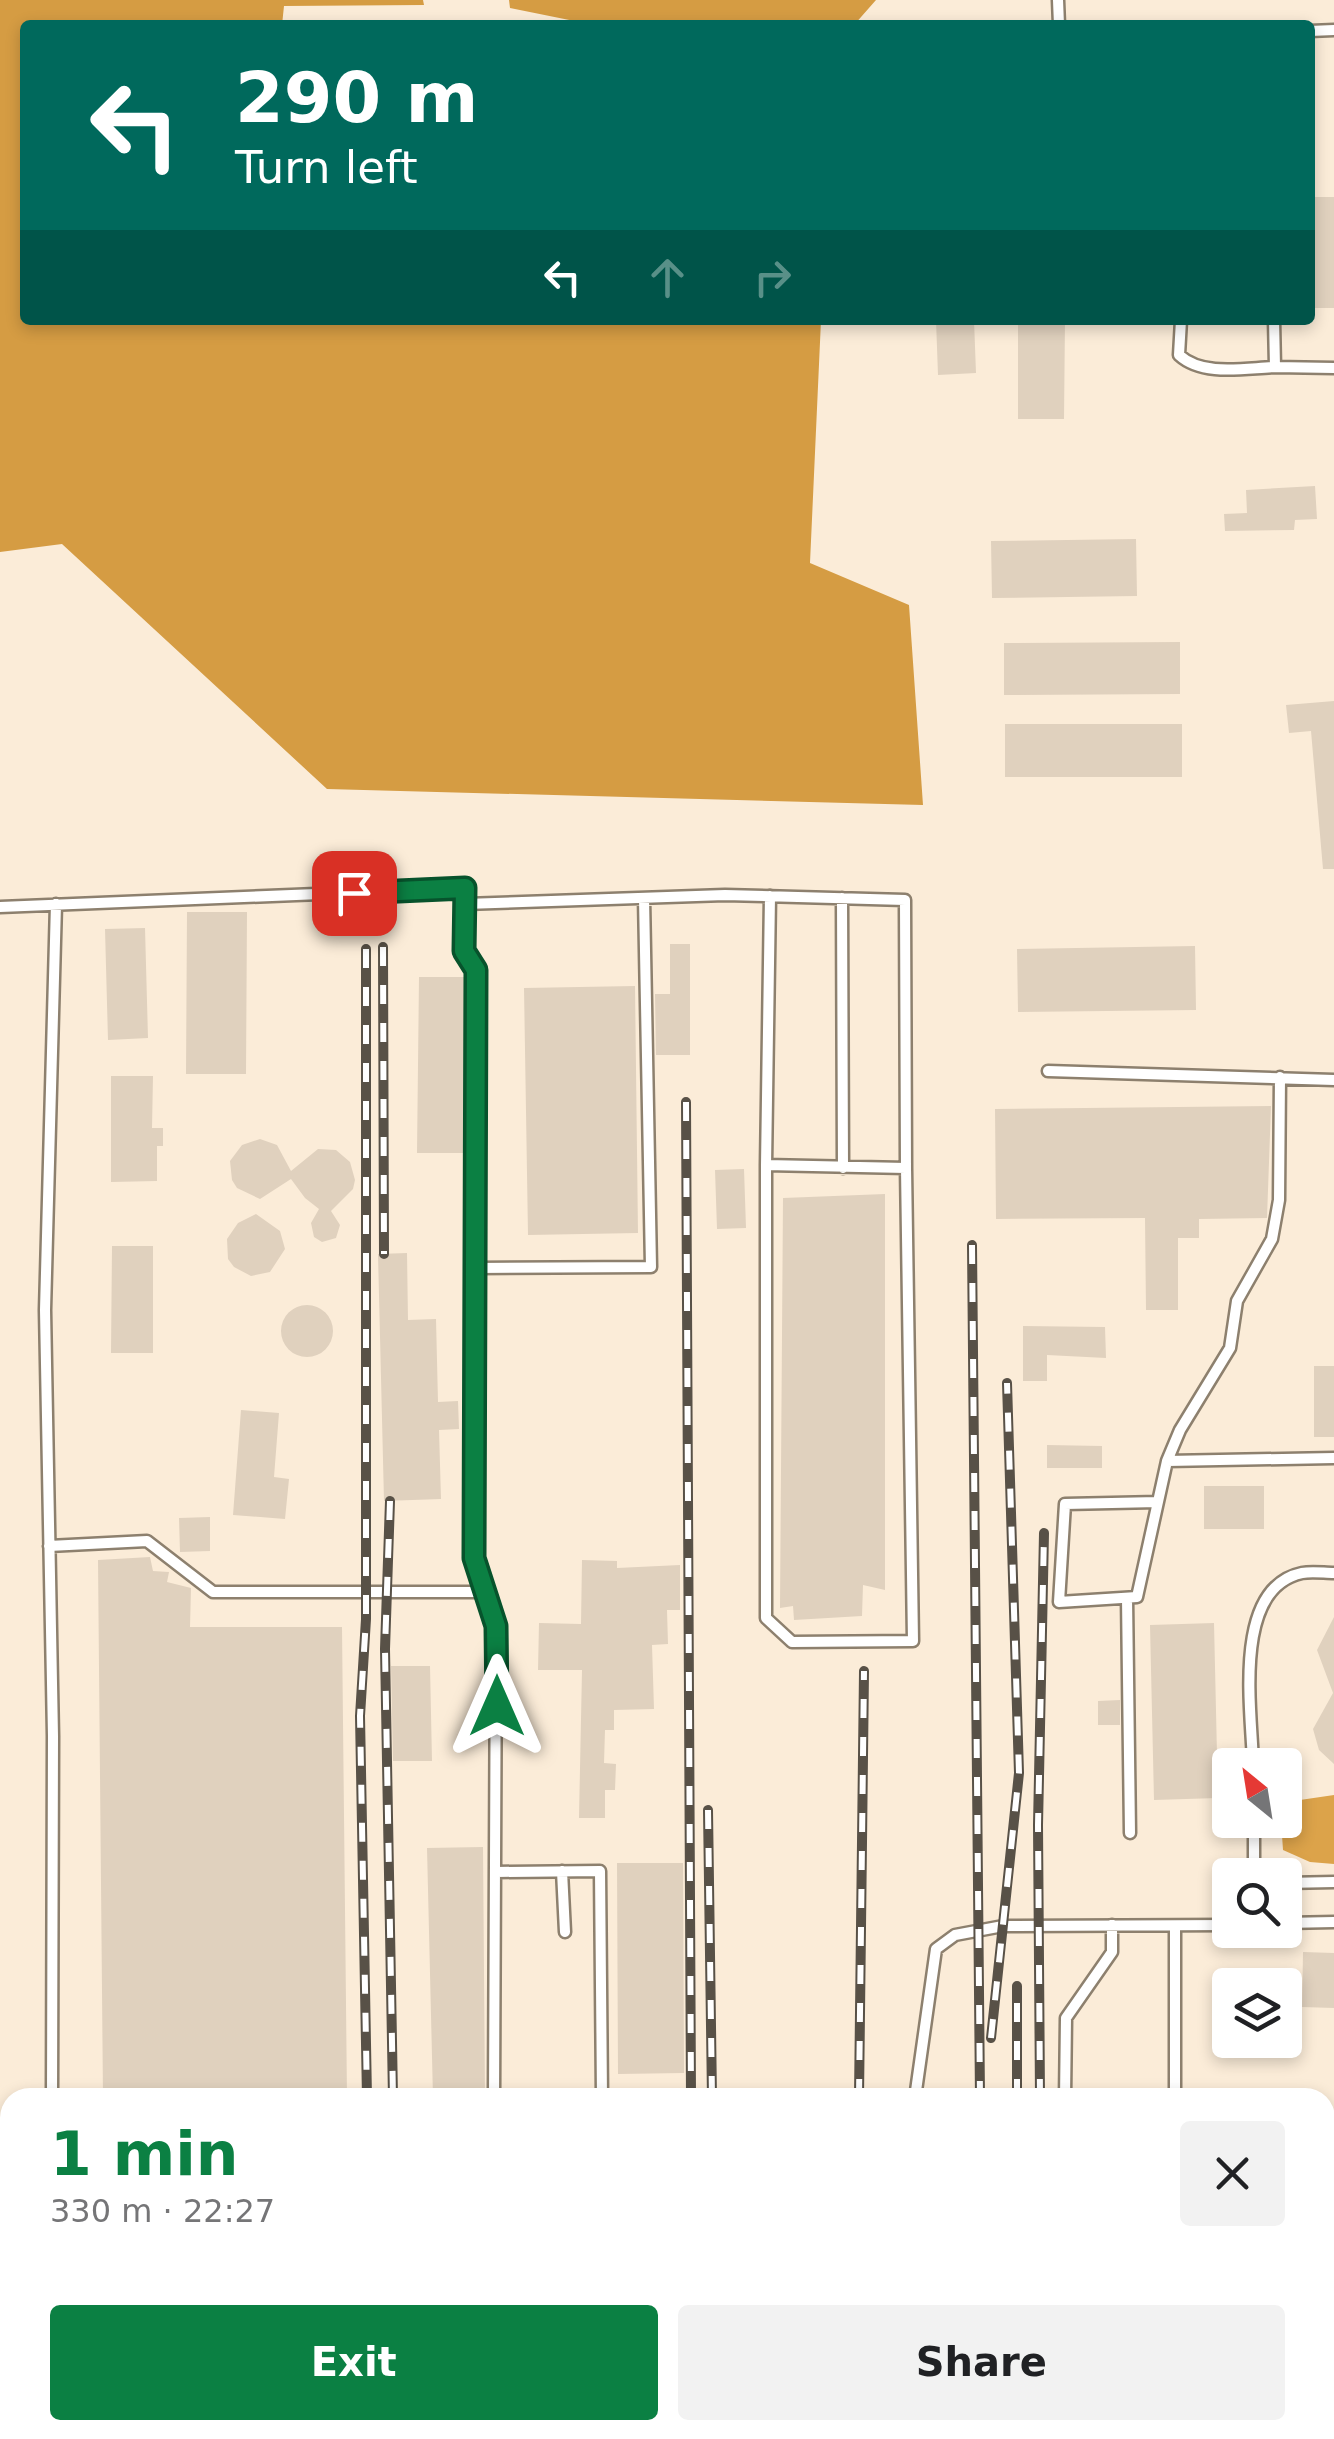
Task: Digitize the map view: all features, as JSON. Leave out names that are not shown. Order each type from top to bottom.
[{"type":"lane","points":[[1181,325],[1179,355],[1190,365],[1213,369],[1334,368]]},
{"type":"lane","points":[[1274,325],[1275,367]]},
{"type":"lane","points":[[0,907],[465,888],[464,951],[476,970],[474,1558],[496,1626],[494,2088]]},
{"type":"lane","points":[[465,904],[770,896],[905,900],[912,1641],[792,1642],[766,1618],[770,896]]},
{"type":"lane","points":[[476,1268],[651,1267],[644,898]]},
{"type":"lane","points":[[842,898],[843,1168]]},
{"type":"lane","points":[[52,2088],[45,1310],[56,904]]},
{"type":"lane","points":[[1048,1071],[1334,1080]]},
{"type":"lane","points":[[1158,1502],[1065,1504],[1059,1602],[1137,1597],[1168,1461],[1180,1430],[1230,1348],[1237,1302],[1272,1239],[1279,1200],[1280,1077]]},
{"type":"lane","points":[[766,1165],[906,1168]]},
{"type":"lane","points":[[1168,1461],[1334,1458]]},
{"type":"lane","points":[[49,1546],[147,1541],[213,1592],[484,1592]]},
{"type":"lane","points":[[1253,1748],[1254,1616],[1275,1588],[1300,1573],[1334,1573]]},
{"type":"lane","points":[[1127,1598],[1130,1833]]},
{"type":"lane","points":[[562,1871],[565,1932]]},
{"type":"lane","points":[[497,1872],[600,1871],[602,2088]]},
{"type":"lane","points":[[1302,1883],[1334,1882]]},
{"type":"lane","points":[[1302,1923],[1334,1922]]},
{"type":"lane","points":[[1065,2088],[1066,2018],[1112,1952],[1112,1925]]},
{"type":"lane","points":[[915,2088],[936,1949],[955,1935],[978,1928],[1212,1925]]},
{"type":"lane","points":[[1175,1926],[1175,2088]]},
{"type":"shaded area","points":[[0,0],[423,0],[424,5],[284,6],[283,20],[20,20],[20,325],[821,325],[810,563],[909,605],[923,805],[327,789],[62,544],[0,552]]},
{"type":"shaded area","points":[[509,0],[876,0],[858,20],[569,20],[510,8]]},
{"type":"shaded area","points":[[1334,1795],[1334,1864],[1310,1862],[1283,1850],[1282,1838],[1302,1838],[1302,1800]]},
{"type":"building","points":[[1315,197],[1334,197],[1334,308],[1315,308]]},
{"type":"building","points":[[936,325],[974,325],[976,373],[938,375]]},
{"type":"building","points":[[1018,325],[1065,325],[1064,419],[1018,419]]},
{"type":"building","points":[[1315,486],[1317,519],[1295,520],[1294,530],[1225,531],[1224,514],[1247,513],[1246,490]]},
{"type":"building","points":[[1136,539],[1137,596],[992,598],[991,541]]},
{"type":"building","points":[[1180,642],[1180,694],[1004,695],[1004,643]]},
{"type":"building","points":[[1334,701],[1334,869],[1323,869],[1311,731],[1289,733],[1286,705]]},
{"type":"building","points":[[1005,724],[1182,724],[1182,777],[1005,777]]},
{"type":"building","points":[[187,912],[247,912],[246,1074],[186,1074]]},
{"type":"building","points":[[145,928],[148,1038],[108,1040],[105,929]]},
{"type":"building","points":[[670,944],[690,944],[690,1055],[656,1055],[655,994],[670,994]]},
{"type":"building","points":[[1195,946],[1196,1010],[1018,1012],[1017,949]]},
{"type":"building","points":[[419,977],[466,977],[463,1153],[417,1153]]},
{"type":"building","points":[[635,986],[638,1233],[528,1235],[524,988]]},
{"type":"building","points":[[111,1076],[153,1076],[152,1128],[163,1128],[163,1146],[157,1146],[157,1181],[111,1182]]},
{"type":"building","points":[[1271,1106],[1267,1218],[1199,1219],[1199,1238],[1178,1238],[1178,1310],[1146,1310],[1145,1218],[996,1219],[995,1109]]},
{"type":"building","points":[[260,1139],[277,1145],[291,1171],[318,1149],[336,1150],[350,1162],[353,1189],[331,1211],[340,1225],[336,1238],[322,1242],[314,1237],[311,1223],[319,1209],[291,1179],[260,1199],[237,1188],[230,1161],[242,1145]]},
{"type":"building","points":[[744,1169],[746,1228],[717,1229],[715,1170]]},
{"type":"building","points":[[885,1194],[885,1590],[863,1585],[862,1616],[794,1620],[793,1606],[780,1608],[783,1198]]},
{"type":"building","points":[[256,1214],[280,1231],[285,1249],[270,1272],[251,1276],[228,1259],[227,1239],[238,1223]]},
{"type":"building","points":[[112,1246],[153,1246],[153,1353],[111,1353]]},
{"type":"building","points":[[407,1253],[408,1320],[436,1319],[438,1402],[458,1401],[459,1429],[439,1430],[441,1499],[384,1501],[378,1254]]},
{"type":"building","points":[[307,1305],[325,1313],[333,1331],[325,1349],[307,1357],[289,1349],[281,1331],[289,1313]]},
{"type":"building","points":[[1023,1326],[1105,1327],[1106,1358],[1047,1355],[1047,1381],[1023,1381]]},
{"type":"building","points":[[1314,1366],[1334,1366],[1334,1437],[1314,1437]]},
{"type":"building","points":[[241,1410],[279,1413],[274,1477],[289,1479],[285,1519],[233,1515]]},
{"type":"building","points":[[1047,1445],[1102,1446],[1102,1468],[1047,1468]]},
{"type":"building","points":[[1204,1486],[1264,1486],[1264,1529],[1204,1529]]},
{"type":"building","points":[[210,1517],[210,1551],[180,1552],[179,1518]]},
{"type":"building","points":[[150,1557],[153,1571],[169,1572],[167,1582],[191,1588],[190,1627],[342,1627],[347,2088],[103,2088],[98,1560]]},
{"type":"building","points":[[582,1560],[617,1561],[617,1568],[680,1565],[680,1610],[667,1610],[668,1644],[652,1645],[654,1709],[614,1710],[614,1730],[605,1730],[604,1763],[616,1764],[615,1790],[605,1790],[605,1818],[579,1818],[582,1670],[538,1670],[539,1623],[581,1624]]},
{"type":"building","points":[[1334,1617],[1334,1764],[1319,1750],[1313,1729],[1333,1693],[1317,1650]]},
{"type":"building","points":[[1214,1623],[1217,1748],[1212,1748],[1212,1798],[1154,1800],[1150,1625]]},
{"type":"building","points":[[391,1666],[430,1666],[432,1761],[393,1761]]},
{"type":"building","points":[[1120,1700],[1120,1725],[1098,1725],[1098,1701]]},
{"type":"building","points":[[483,1847],[485,2088],[433,2088],[427,1848]]},
{"type":"building","points":[[617,1863],[683,1863],[684,2073],[618,2074]]},
{"type":"building","points":[[1303,1952],[1334,1953],[1334,2008],[1302,2007]]},
{"type":"railway","points":[[383,947],[384,1254]]},
{"type":"railway","points":[[366,949],[366,1619],[360,1716],[367,2088]]},
{"type":"railway","points":[[686,1102],[691,2088]]},
{"type":"railway","points":[[972,1245],[980,2088]]},
{"type":"railway","points":[[991,2038],[1019,1773],[1007,1383]]},
{"type":"railway","points":[[390,1501],[385,1649],[393,2088]]},
{"type":"railway","points":[[1040,2088],[1038,1825],[1044,1533]]},
{"type":"railway","points":[[859,2088],[864,1671]]},
{"type":"railway","points":[[708,1810],[712,2088]]},
{"type":"railway","points":[[1017,1986],[1017,2088]]},
{"type":"route","points":[[354,893],[465,888],[464,951],[476,970],[474,1558],[496,1626],[497,1706]]}]
